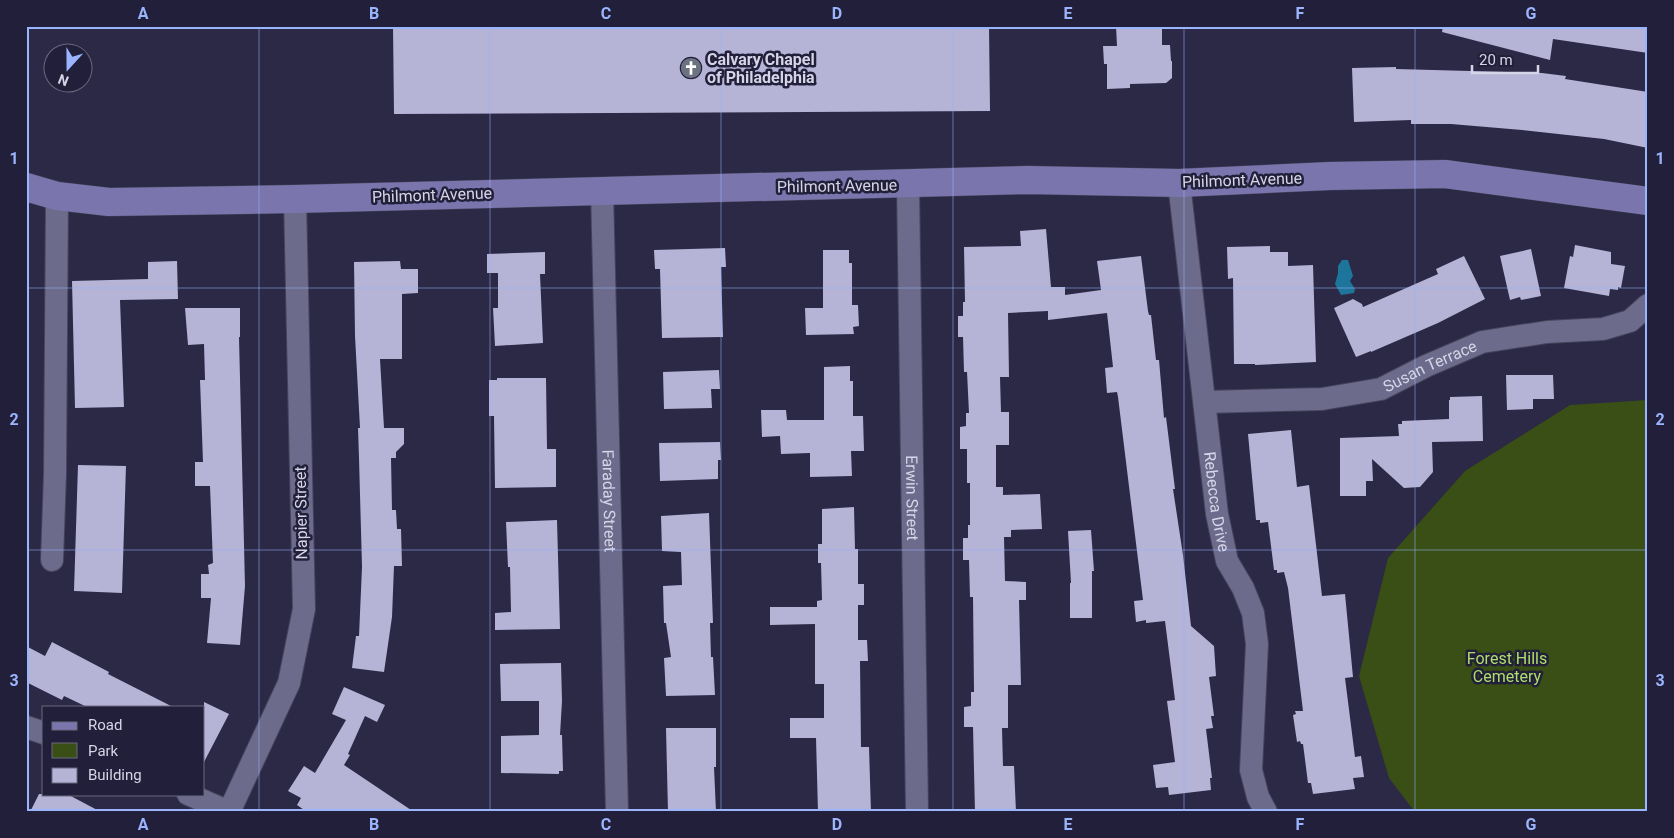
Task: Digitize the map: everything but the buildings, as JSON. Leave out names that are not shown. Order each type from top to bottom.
[{"type":"main road","name":"Philmont Avenue","points":[[26,187],[56,196],[109,202],[1047,180],[1179,183],[1330,176],[1445,174],[1648,201]]},
{"type":"street","name":"Rebecca Drive","points":[[1179,183],[1217,514],[1227,561],[1243,588],[1254,613],[1257,644],[1251,770],[1258,797],[1266,812]]},
{"type":"street","name":"Erwin Street","points":[[908,184],[917,812]]},
{"type":"street","name":"Faraday Street","points":[[602,190],[617,812]]},
{"type":"street","points":[[52,560],[55,474],[56,196]]},
{"type":"street","name":"Napier Street","points":[[229,812],[289,683],[304,609],[295,199]]},
{"type":"street","name":"Susan Terrace","points":[[1205,402],[1322,399],[1382,389],[1426,366],[1482,342],[1547,332],[1603,329],[1630,321],[1648,305]]},
{"type":"street","points":[[26,727],[42,732]]},
{"type":"street","points":[[193,796],[229,812]]},
{"type":"green space","name":"Forest Hills Cemetery","points":[[1648,400],[1648,812],[1415,812],[1389,778],[1359,676],[1388,558],[1465,471],[1570,405]]},
{"type":"water","points":[[1342,260],[1348,260],[1353,276],[1350,281],[1355,289],[1354,293],[1341,295],[1335,284],[1338,266]]},
{"type":"place","name":"Calvary Chapel of Philadelphia","points":[[691,68]]}]
